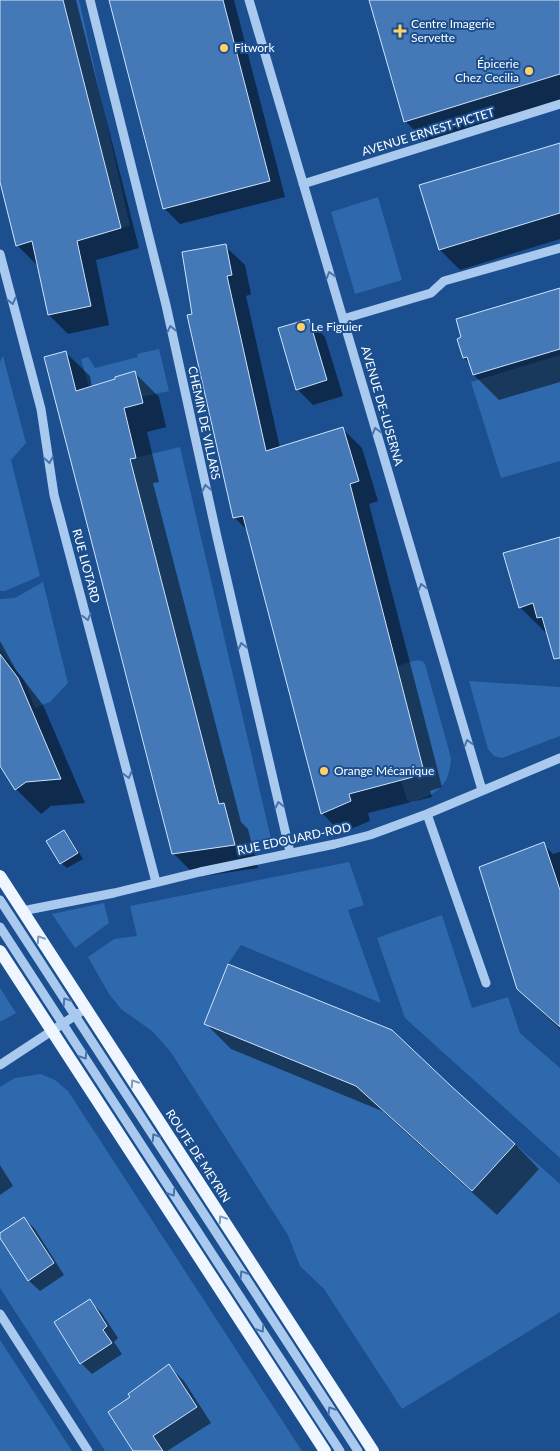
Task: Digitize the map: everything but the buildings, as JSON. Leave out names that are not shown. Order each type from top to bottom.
[{"type":"main road","name":"ROUTE DE MEYRIN","points":[[0,876],[81,1012],[373,1451]]},
{"type":"main road","points":[[0,951],[57,1028],[325,1451]]},
{"type":"street","name":"CHEMIN DE VILLARS","points":[[90,0],[166,305],[219,547],[290,852]]},
{"type":"street","name":"AVENUE DE-LUSERNA","points":[[249,0],[482,790]]},
{"type":"street","name":"AVENUE ERNEST-PICTET","points":[[303,184],[560,104]]},
{"type":"street","points":[[343,319],[431,293],[444,281],[560,248]]},
{"type":"street","name":"RUE LIOTARD","points":[[0,254],[40,410],[54,495],[156,882]]},
{"type":"street","name":"RUE EDOUARD-ROD","points":[[22,911],[114,893],[370,835],[427,814],[560,758]]},
{"type":"street","points":[[427,814],[486,983]]},
{"type":"street","points":[[0,900],[81,1012],[358,1451]]},
{"type":"street","points":[[0,927],[57,1028],[340,1451]]},
{"type":"street","points":[[0,1065],[81,1012]]},
{"type":"street","points":[[0,1314],[88,1451]]},
{"type":"shaded area","points":[[63,0],[79,0],[130,226],[121,228]]},
{"type":"shaded area","points":[[378,197],[402,280],[355,294],[331,212]]},
{"type":"shaded area","points":[[159,349],[169,391],[141,397],[135,371],[115,377],[116,385],[98,389],[97,385],[89,387],[81,359],[88,357],[95,368],[138,357],[137,354]]},
{"type":"shaded area","points":[[560,355],[560,461],[501,478],[471,382]]},
{"type":"shaded area","points":[[3,356],[26,443],[11,460],[40,576],[5,591],[0,591],[0,362]]},
{"type":"shaded area","points":[[180,447],[271,839],[235,845],[224,804],[219,804],[130,459]]},
{"type":"shaded area","points":[[43,582],[68,683],[50,702],[35,708],[24,680],[0,651],[0,599],[15,598]]},
{"type":"shaded area","points":[[417,660],[425,664],[451,758],[448,776],[440,788],[428,796],[411,803],[407,800],[401,781],[413,777],[411,771],[423,767],[397,666]]},
{"type":"shaded area","points":[[469,681],[560,687],[560,736],[502,758],[494,756],[488,749]]},
{"type":"shaded area","points":[[349,862],[364,905],[348,910],[381,1003],[241,945],[228,964],[205,1024],[356,1086],[472,1191],[515,1144],[560,1184],[560,1312],[402,1409],[324,1289],[300,1266],[288,1235],[170,1051],[152,1031],[121,1009],[109,994],[88,957],[114,939],[137,936],[130,906]]},
{"type":"shaded area","points":[[104,903],[109,923],[75,948],[52,914]]},
{"type":"shaded area","points":[[442,915],[472,1008],[508,997],[520,1033],[560,1068],[560,1158],[405,1018],[377,938]]},
{"type":"shaded area","points":[[0,988],[16,1013],[0,1022]]},
{"type":"shaded area","points":[[41,1074],[55,1080],[68,1091],[302,1451],[105,1451],[0,1288],[0,1087],[15,1078]]},
{"type":"shaded area","points":[[0,1340],[72,1451],[0,1451]]},
{"type":"place","name":"Centre Imagerie Servette","points":[[400,31]]},
{"type":"place","name":"Fitwork","points":[[224,48]]},
{"type":"place","name":"Épicerie Chez Cecilia","points":[[529,71]]},
{"type":"place","name":"Le Figuier","points":[[301,327]]},
{"type":"place","name":"Orange Mécanique","points":[[324,771]]}]
